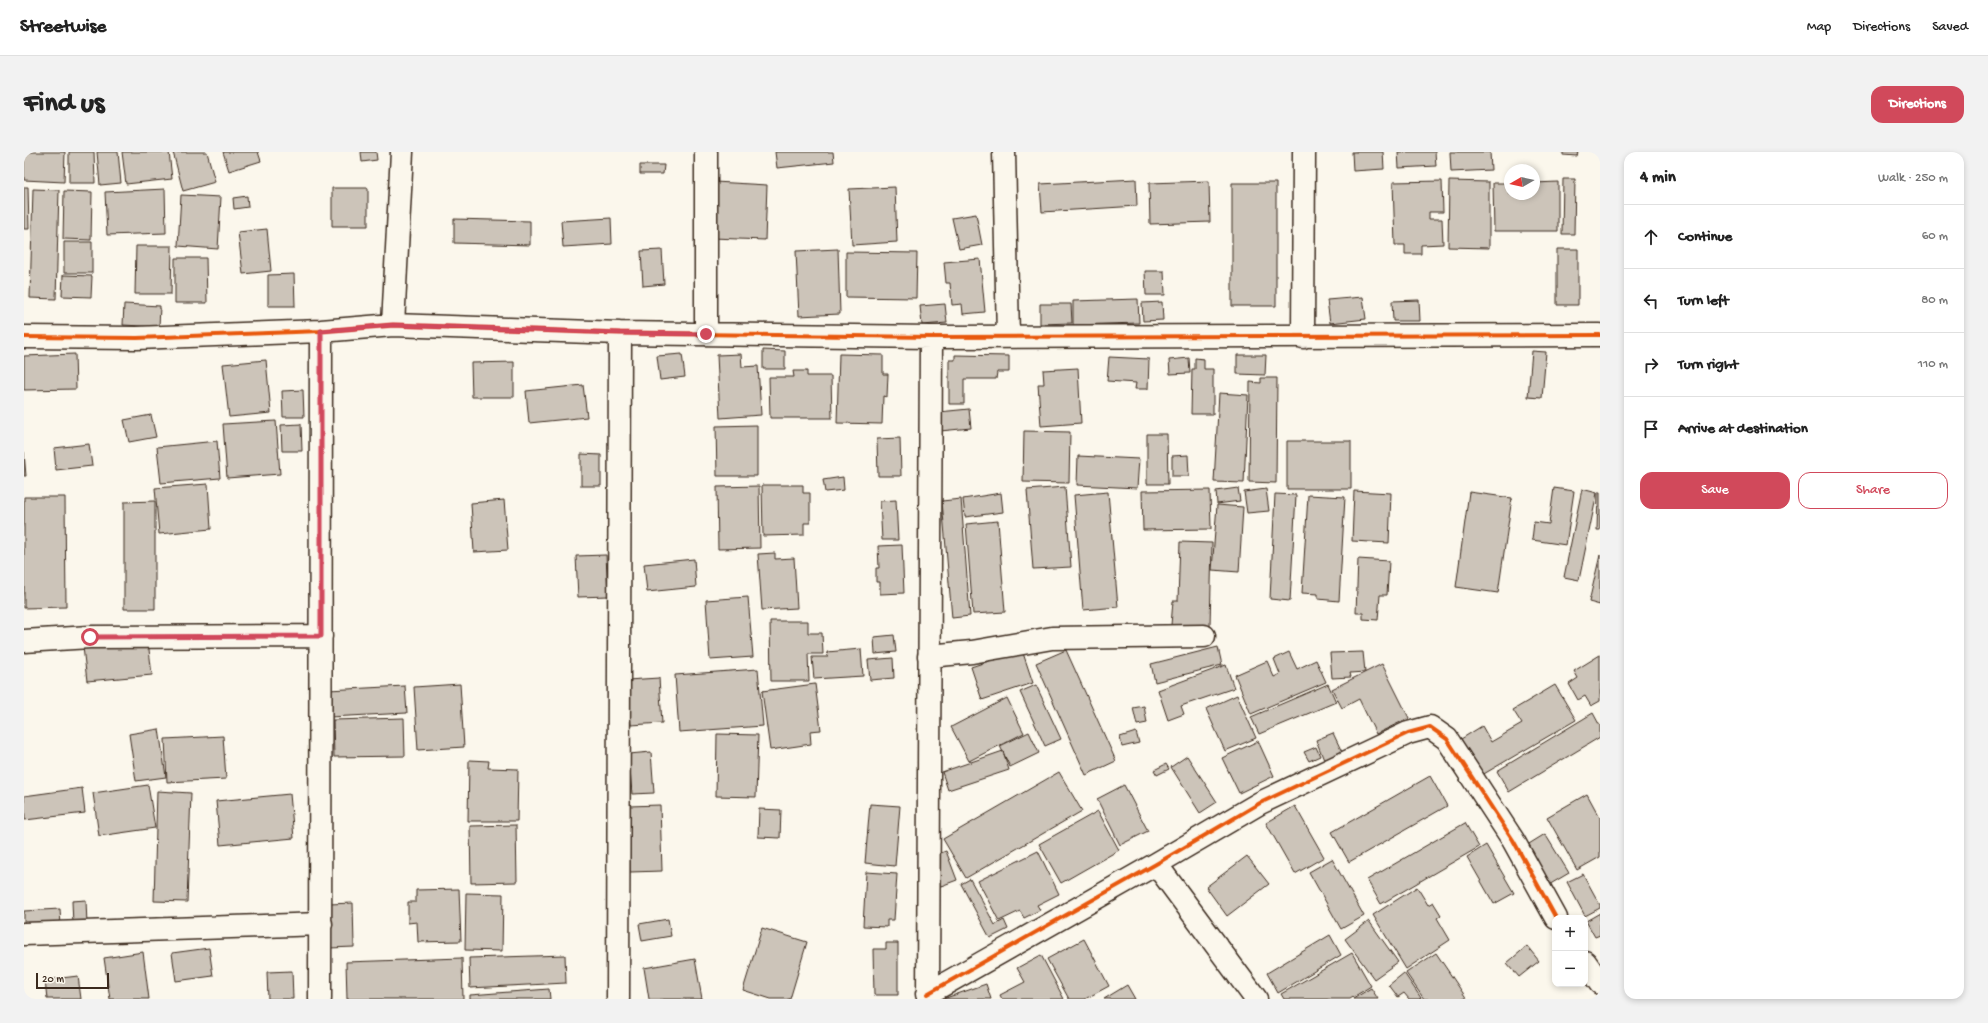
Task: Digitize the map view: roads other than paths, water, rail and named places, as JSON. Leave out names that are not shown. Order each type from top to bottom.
[{"type":"street","points":[[393,325],[402,152]]},
{"type":"street","points":[[706,152],[706,334]]},
{"type":"street","points":[[1004,152],[1008,337]]},
{"type":"street","points":[[1303,337],[1304,152]]},
{"type":"street","points":[[24,336],[138,338],[321,331],[393,325],[620,333],[931,337],[1600,335]]},
{"type":"street","points":[[320,999],[321,331]]},
{"type":"street","points":[[618,999],[620,333]]},
{"type":"street","points":[[927,996],[931,337]]},
{"type":"street","points":[[24,641],[90,637],[321,636]]},
{"type":"street","points":[[929,656],[972,652],[1052,638],[1204,636]]},
{"type":"street","points":[[927,996],[1260,803],[1408,733],[1430,727],[1447,739],[1513,840],[1554,915]]},
{"type":"street","points":[[1156,864],[1256,999]]},
{"type":"street","points":[[24,934],[321,924]]},
{"type":"street","points":[[1588,966],[1600,983]]}]
